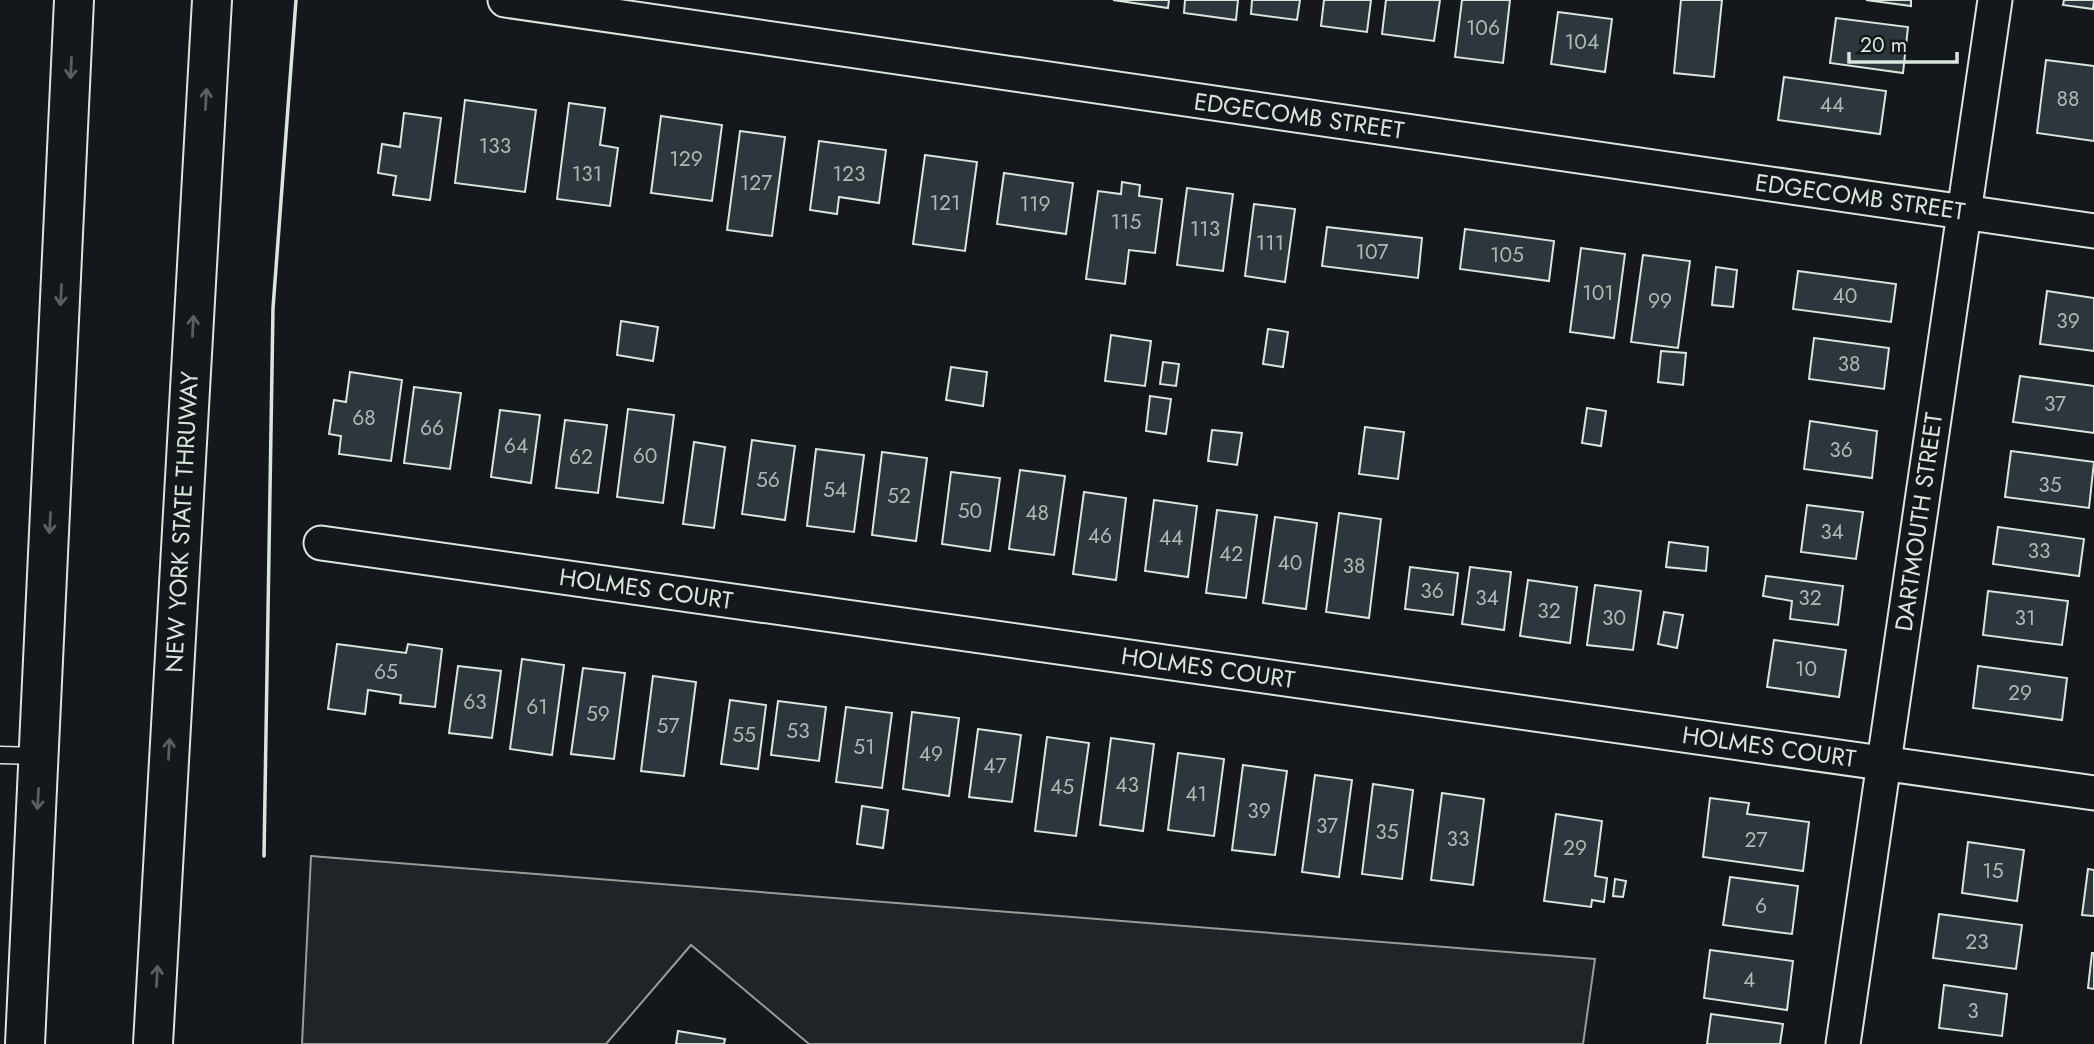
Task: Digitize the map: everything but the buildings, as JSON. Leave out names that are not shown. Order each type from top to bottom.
[{"type":"highway","points":[[25,1044],[74,0]]},
{"type":"highway","name":"NEW YORK STATE THRUWAY","points":[[153,1044],[212,0]]},
{"type":"street","name":"EDGECOMB STREET","points":[[505,0],[2094,231]]},
{"type":"street","name":"DARTMOUTH STREET","points":[[1843,1044],[1995,0]]},
{"type":"street","name":"HOLMES COURT","points":[[321,543],[2094,793]]},
{"type":"lane","points":[[0,755],[40,756]]},
{"type":"shaded area","points":[[311,856],[1595,959],[1583,1044],[809,1044],[691,945],[606,1044],[302,1044]]},
{"type":"wall","points":[[264,856],[273,308],[296,0]]}]
